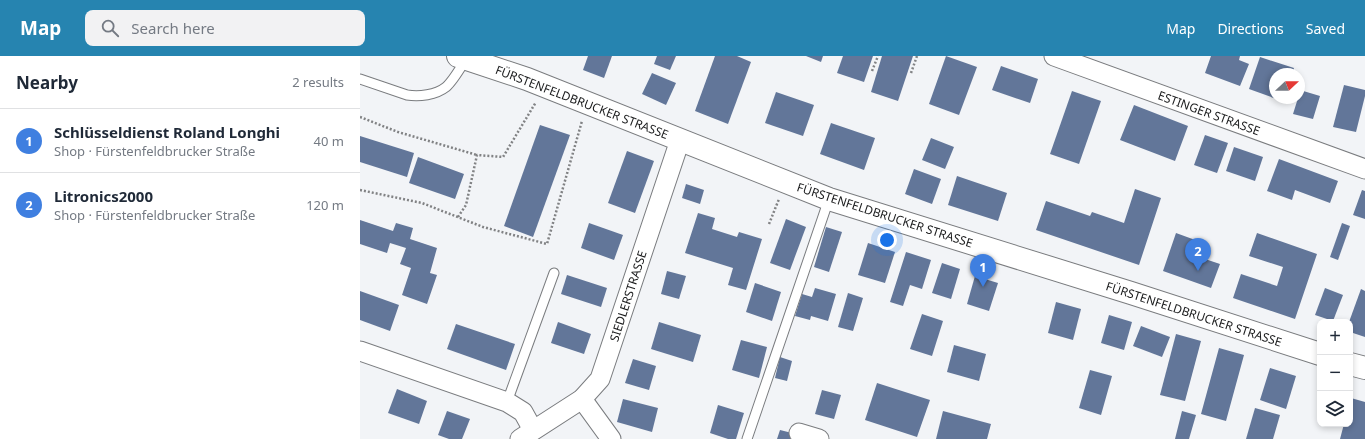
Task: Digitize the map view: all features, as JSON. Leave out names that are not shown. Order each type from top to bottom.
[{"type":"main road","name":"FÜRSTENFELDBRUCKER STRASSE","points":[[462,58],[587,103],[829,199],[1131,293],[1317,353]]},
{"type":"main road","points":[[1353,365],[1365,368]]},
{"type":"street","name":"ESTINGER STRASSE","points":[[1054,56],[1365,169]]},
{"type":"street","name":"SIEDLERSTRASSE","points":[[527,435],[582,399],[600,379],[680,140]]},
{"type":"street","points":[[360,351],[507,402],[523,412],[527,435]]},
{"type":"street","points":[[582,399],[611,439]]},
{"type":"street","points":[[799,433],[819,439]]},
{"type":"lane","points":[[360,79],[407,96],[427,95],[446,87],[462,58]]},
{"type":"lane","points":[[747,439],[829,199]]},
{"type":"lane","points":[[507,402],[554,273]]},
{"type":"path","points":[[872,71],[878,56]]},
{"type":"path","points":[[911,73],[917,56]]},
{"type":"path","points":[[360,117],[398,132],[476,155],[503,158],[545,87]]},
{"type":"path","points":[[360,190],[422,203],[483,227],[547,244],[587,103]]},
{"type":"path","points":[[458,217],[466,205],[476,155]]},
{"type":"path","points":[[769,224],[786,182]]},
{"type":"building","points":[[588,56],[612,56],[604,78],[583,70]]},
{"type":"building","points":[[657,56],[676,56],[670,70],[654,64]]},
{"type":"building","points":[[715,56],[737,56],[751,62],[728,124],[695,111]]},
{"type":"building","points":[[806,56],[823,56],[821,62]]},
{"type":"building","points":[[843,56],[873,56],[864,82],[837,73]]},
{"type":"building","points":[[882,56],[913,56],[898,101],[871,92]]},
{"type":"building","points":[[946,56],[977,67],[959,115],[929,104]]},
{"type":"building","points":[[1211,56],[1240,56],[1239,60],[1249,64],[1240,86],[1205,73]]},
{"type":"building","points":[[1260,57],[1294,68],[1269,68],[1269,96],[1249,89]]},
{"type":"building","points":[[1001,66],[1038,79],[1030,103],[992,90]]},
{"type":"building","points":[[652,73],[676,83],[666,105],[642,94]]},
{"type":"building","points":[[1344,85],[1365,90],[1365,96],[1356,132],[1333,127]]},
{"type":"building","points":[[1072,91],[1101,101],[1079,164],[1050,154]]},
{"type":"building","points":[[776,92],[814,105],[803,136],[765,123]]},
{"type":"building","points":[[1305,92],[1320,96],[1313,119],[1293,114],[1296,104],[1305,104]]},
{"type":"building","points":[[1134,105],[1188,126],[1175,161],[1120,140]]},
{"type":"building","points":[[831,123],[875,138],[864,170],[820,154]]},
{"type":"building","points":[[540,125],[570,135],[533,237],[504,226]]},
{"type":"building","points":[[1205,135],[1228,143],[1217,173],[1194,165]]},
{"type":"building","points":[[360,136],[414,153],[407,177],[360,162]]},
{"type":"building","points":[[931,138],[954,147],[945,169],[922,160]]},
{"type":"building","points":[[1234,147],[1263,157],[1255,181],[1226,171]]},
{"type":"building","points":[[627,151],[654,161],[635,213],[608,203]]},
{"type":"building","points":[[418,157],[464,174],[455,199],[409,183]]},
{"type":"building","points":[[1279,159],[1338,181],[1330,203],[1295,190],[1292,200],[1267,191]]},
{"type":"building","points":[[914,169],[941,179],[932,204],[905,194]]},
{"type":"building","points":[[957,176],[1007,193],[998,221],[948,205]]},
{"type":"building","points":[[686,184],[704,190],[700,204],[682,198]]},
{"type":"building","points":[[1135,189],[1161,198],[1139,265],[1036,230],[1046,201],[1090,216],[1092,212],[1124,223]]},
{"type":"building","points":[[1362,190],[1365,191],[1365,219],[1353,215]]},
{"type":"building","points":[[698,213],[715,218],[712,229],[737,237],[739,232],[762,239],[746,290],[728,285],[733,268],[685,253]]},
{"type":"building","points":[[786,219],[806,227],[790,270],[770,263]]},
{"type":"building","points":[[360,220],[393,231],[396,223],[413,228],[410,239],[437,248],[430,273],[437,275],[427,304],[402,295],[411,268],[400,264],[406,248],[390,243],[387,253],[360,244]]},
{"type":"building","points":[[589,223],[623,235],[614,260],[581,248]]},
{"type":"building","points":[[1342,223],[1350,226],[1338,260],[1330,257]]},
{"type":"building","points":[[826,227],[842,232],[829,272],[814,267]]},
{"type":"building","points":[[1176,233],[1198,241],[1193,255],[1220,264],[1211,288],[1163,271]]},
{"type":"building","points":[[1257,233],[1317,254],[1295,319],[1233,298],[1241,274],[1277,286],[1283,267],[1249,256]]},
{"type":"building","points":[[868,243],[895,252],[885,283],[858,275]]},
{"type":"building","points":[[906,252],[931,260],[922,289],[910,285],[903,306],[890,302]]},
{"type":"building","points":[[942,263],[960,269],[951,299],[932,293]]},
{"type":"building","points":[[667,271],[686,276],[679,299],[661,294]]},
{"type":"building","points":[[567,275],[607,288],[601,307],[561,294]]},
{"type":"building","points":[[975,276],[998,283],[989,311],[967,304]]},
{"type":"building","points":[[755,283],[781,292],[772,321],[746,312]]},
{"type":"building","points":[[815,288],[836,294],[828,321],[811,316],[810,320],[795,316],[802,294],[812,297]]},
{"type":"building","points":[[1325,288],[1343,295],[1334,319],[1327,319],[1315,315]]},
{"type":"building","points":[[1361,289],[1365,291],[1365,337],[1353,333],[1353,319],[1350,319]]},
{"type":"building","points":[[360,291],[399,305],[390,331],[360,320]]},
{"type":"building","points":[[848,293],[863,298],[853,331],[838,327]]},
{"type":"building","points":[[1056,302],[1081,309],[1073,340],[1048,333]]},
{"type":"building","points":[[922,314],[943,321],[932,356],[910,349]]},
{"type":"building","points":[[1109,315],[1132,322],[1124,350],[1101,343]]},
{"type":"building","points":[[558,322],[591,334],[584,354],[551,343]]},
{"type":"building","points":[[659,322],[701,335],[693,362],[651,349]]},
{"type":"building","points":[[456,324],[515,344],[506,370],[447,349]]},
{"type":"building","points":[[1141,326],[1170,337],[1162,357],[1133,346]]},
{"type":"building","points":[[1176,334],[1201,341],[1185,401],[1160,395]]},
{"type":"building","points":[[741,340],[767,347],[759,378],[732,370]]},
{"type":"building","points":[[954,345],[986,354],[979,381],[947,372]]},
{"type":"building","points":[[1219,348],[1244,355],[1226,421],[1201,414]]},
{"type":"building","points":[[780,357],[792,361],[787,381],[775,378]]},
{"type":"building","points":[[633,359],[656,366],[649,390],[625,383]]},
{"type":"building","points":[[1270,368],[1296,376],[1286,409],[1260,400]]},
{"type":"building","points":[[1090,370],[1112,376],[1101,415],[1079,408]]},
{"type":"building","points":[[877,383],[930,400],[917,437],[865,420]]},
{"type":"building","points":[[397,389],[427,401],[419,424],[388,413]]},
{"type":"building","points":[[822,390],[841,395],[834,419],[815,414]]},
{"type":"building","points":[[623,399],[658,408],[652,432],[617,422]]},
{"type":"building","points":[[1353,399],[1365,402],[1365,439],[1340,439],[1343,427],[1353,427]]},
{"type":"building","points":[[718,405],[744,413],[736,439],[728,439],[710,433]]},
{"type":"building","points":[[1255,408],[1280,415],[1273,439],[1246,439]]},
{"type":"building","points":[[447,411],[470,419],[462,439],[449,439],[438,435]]},
{"type":"building","points":[[943,411],[991,424],[987,439],[936,439]]},
{"type":"building","points":[[1182,411],[1196,415],[1189,439],[1175,439]]},
{"type":"building","points":[[780,430],[792,433],[790,439],[777,439]]},
{"type":"place","name":"Litronics2000","points":[[1198,271]]},
{"type":"place","name":"Schlüsseldienst Roland Longhi","points":[[983,287]]}]
